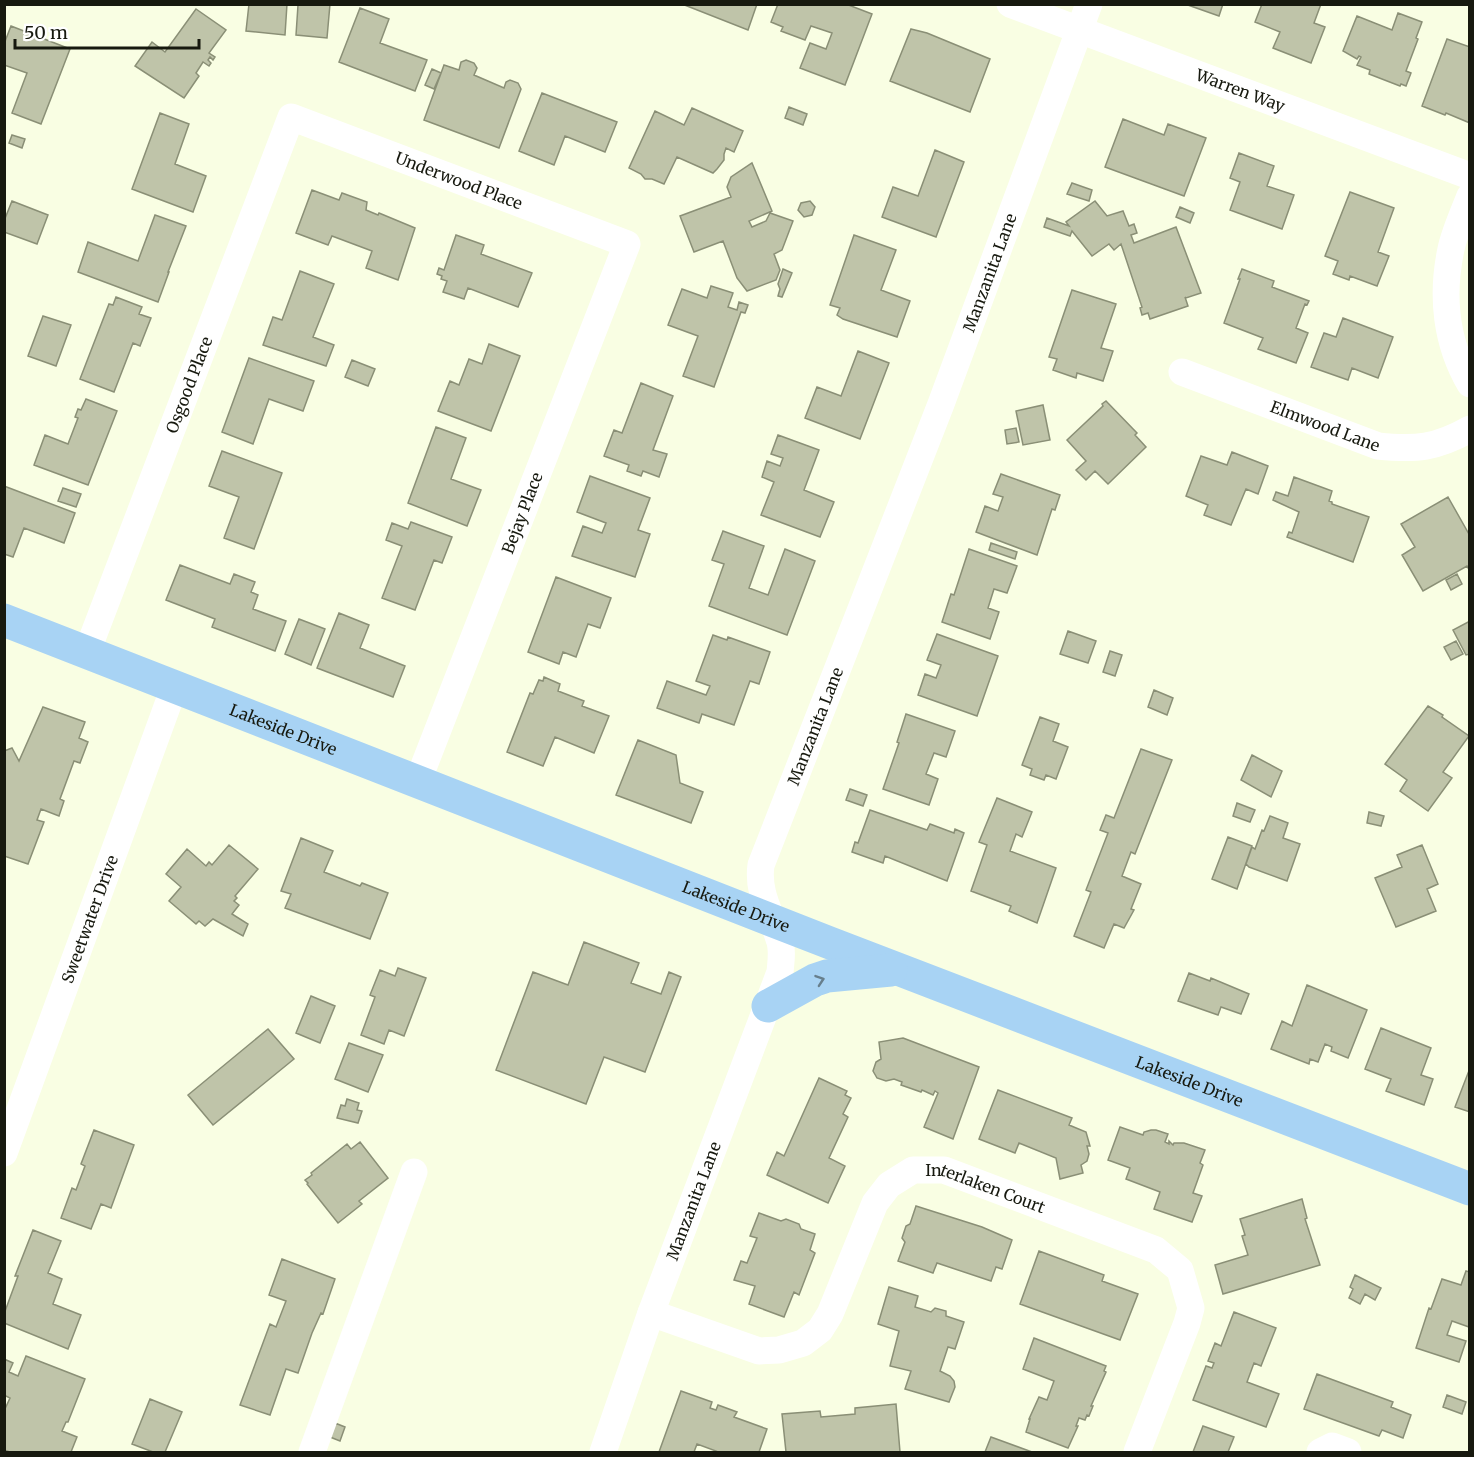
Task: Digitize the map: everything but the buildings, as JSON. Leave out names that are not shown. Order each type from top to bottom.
[{"type":"main road","name":"Lakeside Drive","points":[[4,620],[175,685],[898,970],[1470,1189]]},
{"type":"main road","points":[[768,1006],[815,980],[827,976],[898,970]]},
{"type":"street","name":"Warren Way","points":[[1010,4],[1470,176]]},
{"type":"street","name":"Manzanita Lane","points":[[603,1452],[651,1313],[780,972],[780,940],[771,920],[759,879],[761,865],[945,393],[1089,4]]},
{"type":"street","name":"Underwood Place","points":[[291,117],[627,244]]},
{"type":"street","name":"Osgood Place","points":[[87,652],[291,117]]},
{"type":"street","points":[[1470,196],[1451,247],[1446,280],[1446,315],[1453,348],[1470,384]]},
{"type":"street","name":"Bejay Place","points":[[418,781],[627,244]]},
{"type":"street","name":"Elmwood Lane","points":[[1182,372],[1378,446],[1407,449],[1435,445],[1470,429]]},
{"type":"street","name":"Sweetwater Drive","points":[[4,1153],[175,685]]},
{"type":"street","name":"Interlaken Court","points":[[651,1313],[759,1351],[779,1350],[803,1343],[820,1330],[830,1314],[875,1203],[890,1185],[913,1170],[945,1170],[1156,1250],[1180,1270],[1191,1308],[1137,1452]]},
{"type":"street","points":[[314,1448],[414,1172]]},
{"type":"street","points":[[1320,1452],[1332,1446],[1348,1452]]}]
